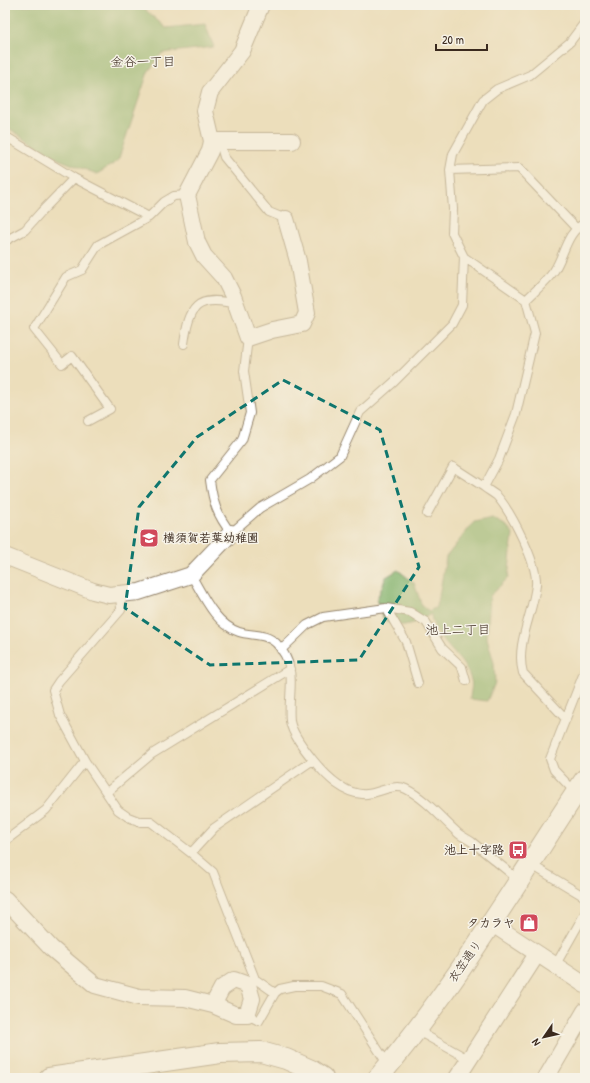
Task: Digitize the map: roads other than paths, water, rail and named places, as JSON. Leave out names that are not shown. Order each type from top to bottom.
[{"type":"street","points":[[216,142],[205,111],[210,92],[242,51],[261,5]]},
{"type":"street","points":[[216,142],[292,141]]},
{"type":"street","points":[[216,142],[187,195],[197,242],[204,256],[224,278],[236,304],[248,338],[272,330],[302,324],[307,313],[298,261],[286,219]]},
{"type":"street","points":[[5,556],[93,591],[109,594],[139,592],[191,575],[231,533]]},
{"type":"street","name":"衣笠通り","points":[[383,1072],[416,1030],[492,923],[582,786]]},
{"type":"street","points":[[5,899],[51,948],[95,985],[139,997],[185,998],[213,1005],[236,1015],[247,1015],[252,999],[248,985],[234,980],[222,988],[213,1005]]},
{"type":"street","points":[[492,923],[585,985]]},
{"type":"street","points":[[457,1078],[538,954]]},
{"type":"street","points":[[546,1078],[585,1011]]},
{"type":"street","points":[[49,1078],[73,1076],[220,1053],[261,1052],[286,1059],[311,1070],[323,1078]]},
{"type":"lane","points":[[484,487],[499,459],[516,414],[535,333],[526,300],[464,257],[452,233],[453,209],[450,170],[454,154],[484,100],[498,89],[530,75],[570,42],[585,22]]},
{"type":"lane","points":[[5,136],[74,178],[149,217]]},
{"type":"lane","points":[[216,142],[224,157],[269,212],[286,219]]},
{"type":"lane","points":[[450,170],[519,168],[575,227]]},
{"type":"lane","points":[[5,241],[25,230],[74,178]]},
{"type":"lane","points":[[88,421],[110,408],[72,356],[62,364],[34,329],[66,277],[82,270],[98,245],[149,217],[164,202],[174,196],[187,195]]},
{"type":"lane","points":[[526,300],[553,272],[564,252],[567,240],[575,227],[585,223]]},
{"type":"lane","points":[[248,338],[244,370],[250,413],[242,440],[210,480],[218,517],[231,533],[260,508],[310,479],[340,456],[360,412],[394,382],[452,324],[462,305],[464,257]]},
{"type":"lane","points":[[184,344],[188,320],[195,308],[209,300],[219,300],[236,304]]},
{"type":"lane","points":[[427,514],[453,467],[496,495],[515,523],[533,568],[536,584],[520,664],[523,673],[566,719]]},
{"type":"lane","points":[[191,575],[224,625],[239,632],[261,635],[275,642],[286,658],[292,675],[290,721],[294,732],[313,760],[338,785],[352,793],[368,794],[390,788],[405,788],[438,813],[460,835],[519,880]]},
{"type":"lane","points":[[120,593],[121,610],[59,681],[53,690],[60,715],[85,761],[118,810],[128,817],[141,822],[151,822],[192,853],[213,872],[255,979],[275,993]]},
{"type":"lane","points":[[280,650],[307,625],[322,617],[386,608],[410,612],[426,622],[442,648],[462,667],[466,681]]},
{"type":"lane","points":[[386,608],[406,642],[418,683]]},
{"type":"lane","points":[[107,792],[152,754],[290,669]]},
{"type":"lane","points":[[582,786],[554,770],[550,759],[585,670]]},
{"type":"lane","points":[[192,853],[214,828],[313,760]]},
{"type":"lane","points":[[5,841],[46,810],[85,761]]},
{"type":"lane","points":[[530,864],[585,897]]},
{"type":"lane","points":[[555,966],[585,913]]},
{"type":"lane","points":[[247,1015],[259,1021],[275,993],[280,989],[294,986],[321,986],[342,994],[383,1072]]},
{"type":"lane","points":[[416,1030],[468,1059]]},
{"type":"place","name":"横須賀若葉幼稚園","points":[[149,538]]},
{"type":"place","name":"池上十字路","points":[[518,850]]},
{"type":"place","name":"タカラヤ","points":[[529,923]]},
{"type":"district","name":"金谷一丁目","points":[[143,61]]},
{"type":"district","name":"池上二丁目","points":[[458,629]]}]
